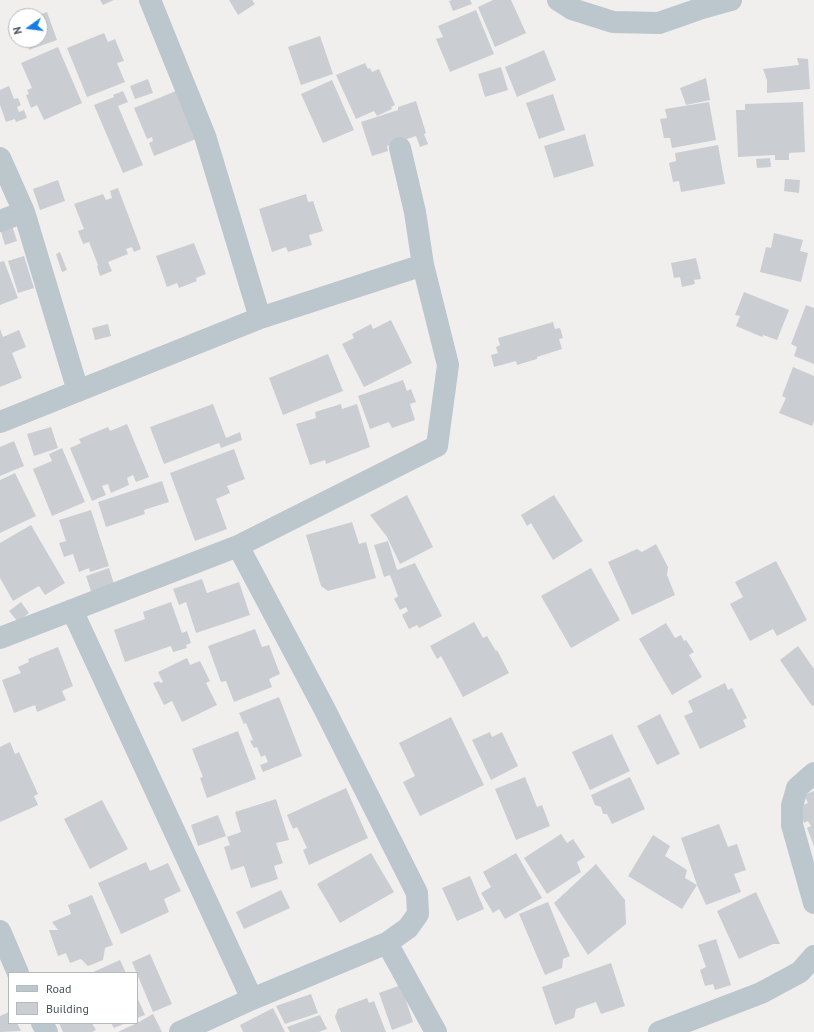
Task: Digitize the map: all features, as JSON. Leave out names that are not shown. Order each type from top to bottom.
[{"type":"street","points":[[150,0],[205,136],[260,318]]},
{"type":"street","points":[[558,0],[572,9],[613,22],[659,23],[731,0]]},
{"type":"street","points":[[0,638],[238,546],[437,446],[448,365],[423,265],[415,212],[400,148]]},
{"type":"street","points":[[0,158],[24,212],[78,390]]},
{"type":"street","points":[[0,222],[24,212]]},
{"type":"street","points":[[0,422],[260,318],[423,265]]},
{"type":"street","points":[[180,1032],[252,999],[387,943],[408,928],[418,914],[417,893],[324,708],[238,546]]},
{"type":"street","points":[[72,610],[252,999]]},
{"type":"street","points":[[814,773],[797,788],[792,806],[792,825],[814,903]]},
{"type":"street","points":[[0,931],[18,972]]},
{"type":"street","points":[[387,943],[436,1032]]},
{"type":"street","points":[[659,1032],[761,993],[807,970],[814,956]]},
{"type":"building","points":[[100,0],[114,0],[103,5]]},
{"type":"building","points":[[229,0],[252,0],[255,4],[238,15]]},
{"type":"building","points":[[470,0],[472,4],[453,11],[449,1]]},
{"type":"building","points":[[493,0],[511,0],[526,33],[495,47],[478,7]]},
{"type":"building","points":[[476,10],[494,54],[450,72],[436,39],[443,37],[438,26]]},
{"type":"building","points":[[48,15],[57,40],[48,43]]},
{"type":"building","points":[[104,33],[108,42],[115,39],[124,61],[117,63],[125,82],[87,97],[67,48]]},
{"type":"building","points":[[320,36],[333,74],[301,85],[288,47]]},
{"type":"building","points":[[58,47],[82,103],[44,120],[37,105],[31,108],[26,95],[29,94],[27,90],[32,88],[21,63]]},
{"type":"building","points":[[544,50],[556,80],[517,97],[505,67]]},
{"type":"building","points":[[797,58],[808,59],[810,89],[767,93],[767,80],[763,69],[799,65]]},
{"type":"building","points":[[365,63],[368,69],[370,68],[372,72],[379,69],[395,105],[391,107],[392,109],[377,116],[374,111],[356,119],[336,75]]},
{"type":"building","points":[[501,67],[508,90],[485,97],[478,74]]},
{"type":"building","points":[[706,78],[710,100],[686,105],[680,88]]},
{"type":"building","points":[[148,79],[153,93],[135,99],[130,86]]},
{"type":"building","points":[[332,80],[354,130],[323,143],[301,94]]},
{"type":"building","points":[[9,86],[14,99],[18,98],[21,105],[17,107],[19,112],[24,110],[27,118],[16,122],[15,119],[6,122],[0,105],[0,90]]},
{"type":"building","points":[[123,91],[128,102],[118,106],[143,165],[123,173],[94,105],[114,97],[113,95]]},
{"type":"building","points":[[176,91],[196,139],[154,156],[149,143],[153,141],[152,137],[147,139],[134,108]]},
{"type":"building","points":[[553,94],[565,130],[539,139],[526,103]]},
{"type":"building","points":[[416,101],[428,144],[420,147],[416,136],[387,146],[388,151],[372,156],[361,122],[398,110],[398,107]]},
{"type":"building","points":[[709,102],[716,140],[672,148],[670,138],[664,138],[660,119],[667,118],[665,109]]},
{"type":"building","points":[[803,102],[805,152],[789,153],[789,160],[775,160],[775,155],[738,157],[736,110],[745,110],[745,104]]},
{"type":"building","points":[[585,134],[594,166],[554,178],[544,146]]},
{"type":"building","points":[[718,145],[725,184],[681,192],[679,181],[673,182],[669,163],[676,161],[675,153]]},
{"type":"building","points":[[770,158],[771,167],[757,168],[756,159]]},
{"type":"building","points":[[785,179],[800,180],[799,193],[784,191]]},
{"type":"building","points":[[58,180],[65,201],[40,210],[33,189]]},
{"type":"building","points":[[118,188],[141,249],[134,252],[132,247],[126,249],[128,254],[108,262],[112,271],[100,276],[98,265],[89,242],[83,244],[78,231],[84,229],[74,204],[103,194],[106,200],[112,198],[110,191]]},
{"type":"building","points":[[306,194],[308,202],[313,201],[323,231],[309,235],[312,245],[288,252],[286,247],[272,252],[259,209]]},
{"type":"building","points":[[12,225],[17,241],[5,245],[0,229]]},
{"type":"building","points":[[774,233],[803,240],[800,251],[808,253],[801,282],[760,272],[766,247],[771,248]]},
{"type":"building","points":[[194,243],[206,274],[196,278],[197,281],[179,288],[177,283],[167,287],[156,256]]},
{"type":"building","points":[[60,252],[67,270],[62,272],[56,254]]},
{"type":"building","points":[[24,256],[34,288],[18,293],[8,261]]},
{"type":"building","points":[[696,258],[701,279],[694,280],[695,284],[682,287],[680,277],[674,278],[671,263]]},
{"type":"building","points":[[4,261],[18,298],[0,305],[0,262]]},
{"type":"building","points":[[744,292],[789,310],[777,340],[763,335],[762,337],[736,326],[740,316],[735,315]]},
{"type":"building","points":[[806,305],[814,308],[814,364],[794,356],[797,347],[791,344]]},
{"type":"building","points":[[391,320],[412,363],[364,387],[342,344],[354,338],[352,334],[371,324],[373,329]]},
{"type":"building","points":[[553,322],[555,329],[560,328],[563,338],[559,339],[562,349],[517,365],[516,361],[494,367],[491,355],[498,353],[496,347],[500,345],[498,338]]},
{"type":"building","points":[[108,324],[111,336],[95,340],[92,328]]},
{"type":"building","points":[[0,329],[3,337],[19,330],[26,347],[12,353],[22,378],[0,387]]},
{"type":"building","points":[[328,354],[343,391],[283,415],[269,378]]},
{"type":"building","points":[[793,367],[814,376],[814,421],[812,426],[779,413],[786,398],[782,396]]},
{"type":"building","points":[[403,380],[407,391],[411,389],[416,402],[410,404],[415,420],[392,428],[389,422],[370,429],[358,396]]},
{"type":"building","points":[[213,404],[226,438],[240,432],[242,440],[221,448],[219,443],[164,464],[150,427]]},
{"type":"building","points":[[341,404],[342,409],[357,404],[370,447],[326,464],[325,460],[310,465],[296,424],[316,418],[315,412]]},
{"type":"building","points":[[127,424],[149,477],[136,482],[133,475],[127,478],[129,485],[111,493],[108,484],[102,486],[106,495],[92,501],[70,448],[81,443],[79,439],[108,427],[110,431]]},
{"type":"building","points":[[51,427],[58,448],[34,456],[27,434]]},
{"type":"building","points":[[14,441],[24,466],[0,476],[0,447]]},
{"type":"building","points":[[62,448],[85,502],[52,516],[33,469],[52,461],[49,454]]},
{"type":"building","points":[[234,449],[245,479],[227,486],[230,493],[216,499],[227,529],[195,541],[170,473]]},
{"type":"building","points":[[15,473],[36,516],[0,533],[0,480]]},
{"type":"building","points":[[162,481],[169,502],[144,510],[145,514],[106,527],[98,502]]},
{"type":"building","points":[[407,495],[433,547],[400,564],[387,537],[370,515]]},
{"type":"building","points":[[554,495],[583,541],[553,560],[531,523],[527,526],[521,515]]},
{"type":"building","points":[[91,510],[109,566],[90,572],[89,568],[79,572],[73,554],[64,557],[59,543],[66,541],[59,520]]},
{"type":"building","points":[[352,522],[359,544],[366,542],[376,578],[328,591],[321,586],[306,535]]},
{"type":"building","points":[[31,525],[65,583],[45,595],[39,586],[13,601],[0,578],[0,543]]},
{"type":"building","points":[[388,541],[397,570],[415,563],[442,616],[419,628],[417,625],[409,629],[402,615],[408,611],[406,607],[400,610],[394,599],[398,596],[390,575],[384,577],[374,545]]},
{"type":"building","points":[[656,544],[668,567],[667,575],[675,595],[632,615],[608,562],[637,549],[642,552]]},
{"type":"building","points":[[776,561],[807,620],[777,636],[773,629],[750,641],[730,604],[743,597],[735,582]]},
{"type":"building","points":[[109,568],[115,587],[92,594],[86,576]]},
{"type":"building","points":[[591,568],[620,620],[571,648],[541,596]]},
{"type":"building","points":[[202,579],[207,593],[239,582],[250,615],[196,633],[186,602],[179,605],[173,589]]},
{"type":"building","points":[[21,602],[29,613],[18,622],[9,611]]},
{"type":"building","points":[[171,602],[182,633],[187,631],[191,643],[186,645],[187,648],[173,652],[171,646],[125,662],[114,630],[145,619],[143,612]]},
{"type":"building","points":[[474,622],[483,638],[487,636],[496,651],[497,650],[509,673],[463,697],[441,656],[437,659],[430,646]]},
{"type":"building","points":[[666,623],[675,638],[681,635],[684,641],[686,640],[694,652],[689,655],[702,677],[672,695],[639,639]]},
{"type":"building","points":[[255,629],[262,647],[269,645],[280,674],[269,679],[272,687],[234,702],[226,681],[221,682],[208,646]]},
{"type":"building","points":[[798,646],[814,669],[814,705],[812,706],[780,660]]},
{"type":"building","points":[[58,647],[73,686],[62,691],[66,700],[37,712],[35,705],[14,713],[2,680],[21,673],[18,667],[29,662],[28,659]]},
{"type":"building","points":[[187,658],[190,665],[200,661],[210,681],[206,683],[217,705],[182,722],[172,701],[164,705],[153,683],[159,681],[160,683],[163,682],[158,672]]},
{"type":"building","points":[[725,683],[728,690],[732,688],[747,718],[743,720],[746,727],[700,749],[684,716],[693,712],[688,701]]},
{"type":"building","points":[[279,697],[302,756],[263,772],[260,765],[268,762],[265,755],[261,757],[257,747],[254,748],[250,741],[253,740],[246,723],[244,724],[239,713]]},
{"type":"building","points":[[660,714],[680,754],[657,765],[637,726]]},
{"type":"building","points":[[451,717],[484,785],[420,816],[403,782],[415,776],[399,743]]},
{"type":"building","points":[[238,731],[256,779],[207,798],[200,778],[203,777],[192,749]]},
{"type":"building","points":[[490,732],[492,737],[502,732],[518,766],[491,780],[472,740]]},
{"type":"building","points":[[612,734],[630,771],[590,790],[572,752]]},
{"type":"building","points":[[10,742],[15,754],[19,752],[38,794],[34,796],[38,805],[0,822],[0,747]]},
{"type":"building","points":[[525,777],[537,807],[542,805],[550,826],[516,840],[495,789]]},
{"type":"building","points":[[630,777],[645,809],[612,824],[607,814],[603,814],[601,807],[595,805],[591,795]]},
{"type":"building","points":[[346,788],[368,838],[309,865],[303,850],[307,848],[297,827],[293,829],[287,815]]},
{"type":"building","points":[[814,791],[814,846],[807,828],[811,826],[808,821],[804,823],[798,807],[808,803],[804,795]]},
{"type":"building","points":[[276,799],[289,840],[276,843],[283,863],[274,866],[278,879],[251,888],[244,866],[231,870],[224,847],[230,845],[227,837],[241,832],[235,812]]},
{"type":"building","points":[[102,800],[128,849],[90,869],[64,819]]},
{"type":"building","points":[[218,815],[226,836],[198,846],[191,825]]},
{"type":"building","points":[[719,824],[728,847],[737,844],[746,870],[734,874],[741,892],[706,905],[697,885],[681,838]]},
{"type":"building","points":[[561,834],[567,843],[573,839],[585,857],[577,862],[581,872],[547,894],[524,858]]},
{"type":"building","points":[[653,835],[670,846],[665,856],[687,870],[685,878],[697,885],[682,909],[628,876]]},
{"type":"building","points":[[371,853],[394,892],[340,923],[317,884]]},
{"type":"building","points":[[516,853],[542,898],[505,919],[499,909],[493,913],[481,893],[491,887],[483,872]]},
{"type":"building","points":[[146,862],[150,871],[168,863],[181,891],[164,899],[169,912],[121,934],[98,883]]},
{"type":"building","points":[[596,864],[625,900],[626,924],[588,955],[554,903]]},
{"type":"building","points":[[470,876],[484,909],[457,921],[442,888]]},
{"type":"building","points":[[281,890],[290,908],[244,929],[236,912]]},
{"type":"building","points":[[756,892],[780,944],[773,944],[739,959],[717,911]]},
{"type":"building","points":[[92,895],[113,945],[105,948],[103,960],[88,966],[81,959],[70,963],[66,953],[58,956],[49,930],[58,930],[52,922],[71,914],[68,905]]},
{"type":"building","points":[[548,902],[570,956],[563,959],[562,968],[545,975],[519,914]]},
{"type":"building","points":[[716,939],[731,985],[715,990],[713,984],[705,986],[700,970],[706,967],[698,945]]},
{"type":"building","points":[[150,954],[172,1004],[153,1012],[138,976],[138,972],[136,972],[132,962]]},
{"type":"building","points":[[120,960],[126,972],[93,972]]},
{"type":"building","points":[[611,963],[625,1006],[601,1014],[596,1002],[576,1009],[574,1018],[555,1025],[542,987]]},
{"type":"building","points":[[401,985],[413,1022],[392,1030],[379,993]]},
{"type":"building","points":[[311,994],[318,1013],[285,1024],[276,1006]]},
{"type":"building","points":[[367,998],[369,1003],[374,1001],[386,1032],[341,1032],[335,1017],[338,1009]]},
{"type":"building","points":[[138,999],[145,1015],[138,1018]]},
{"type":"building","points":[[273,1008],[285,1032],[243,1032],[240,1025]]},
{"type":"building","points":[[8,1012],[8,1024],[18,1024],[21,1031],[0,1032],[0,1016]]},
{"type":"building","points":[[153,1014],[162,1032],[118,1032],[138,1024],[138,1022]]},
{"type":"building","points":[[320,1015],[327,1029],[319,1032],[290,1032],[287,1027]]},
{"type":"building","points":[[59,1024],[93,1024],[96,1030],[92,1032],[63,1032]]},
{"type":"building","points":[[112,1024],[124,1024],[114,1028]]}]
